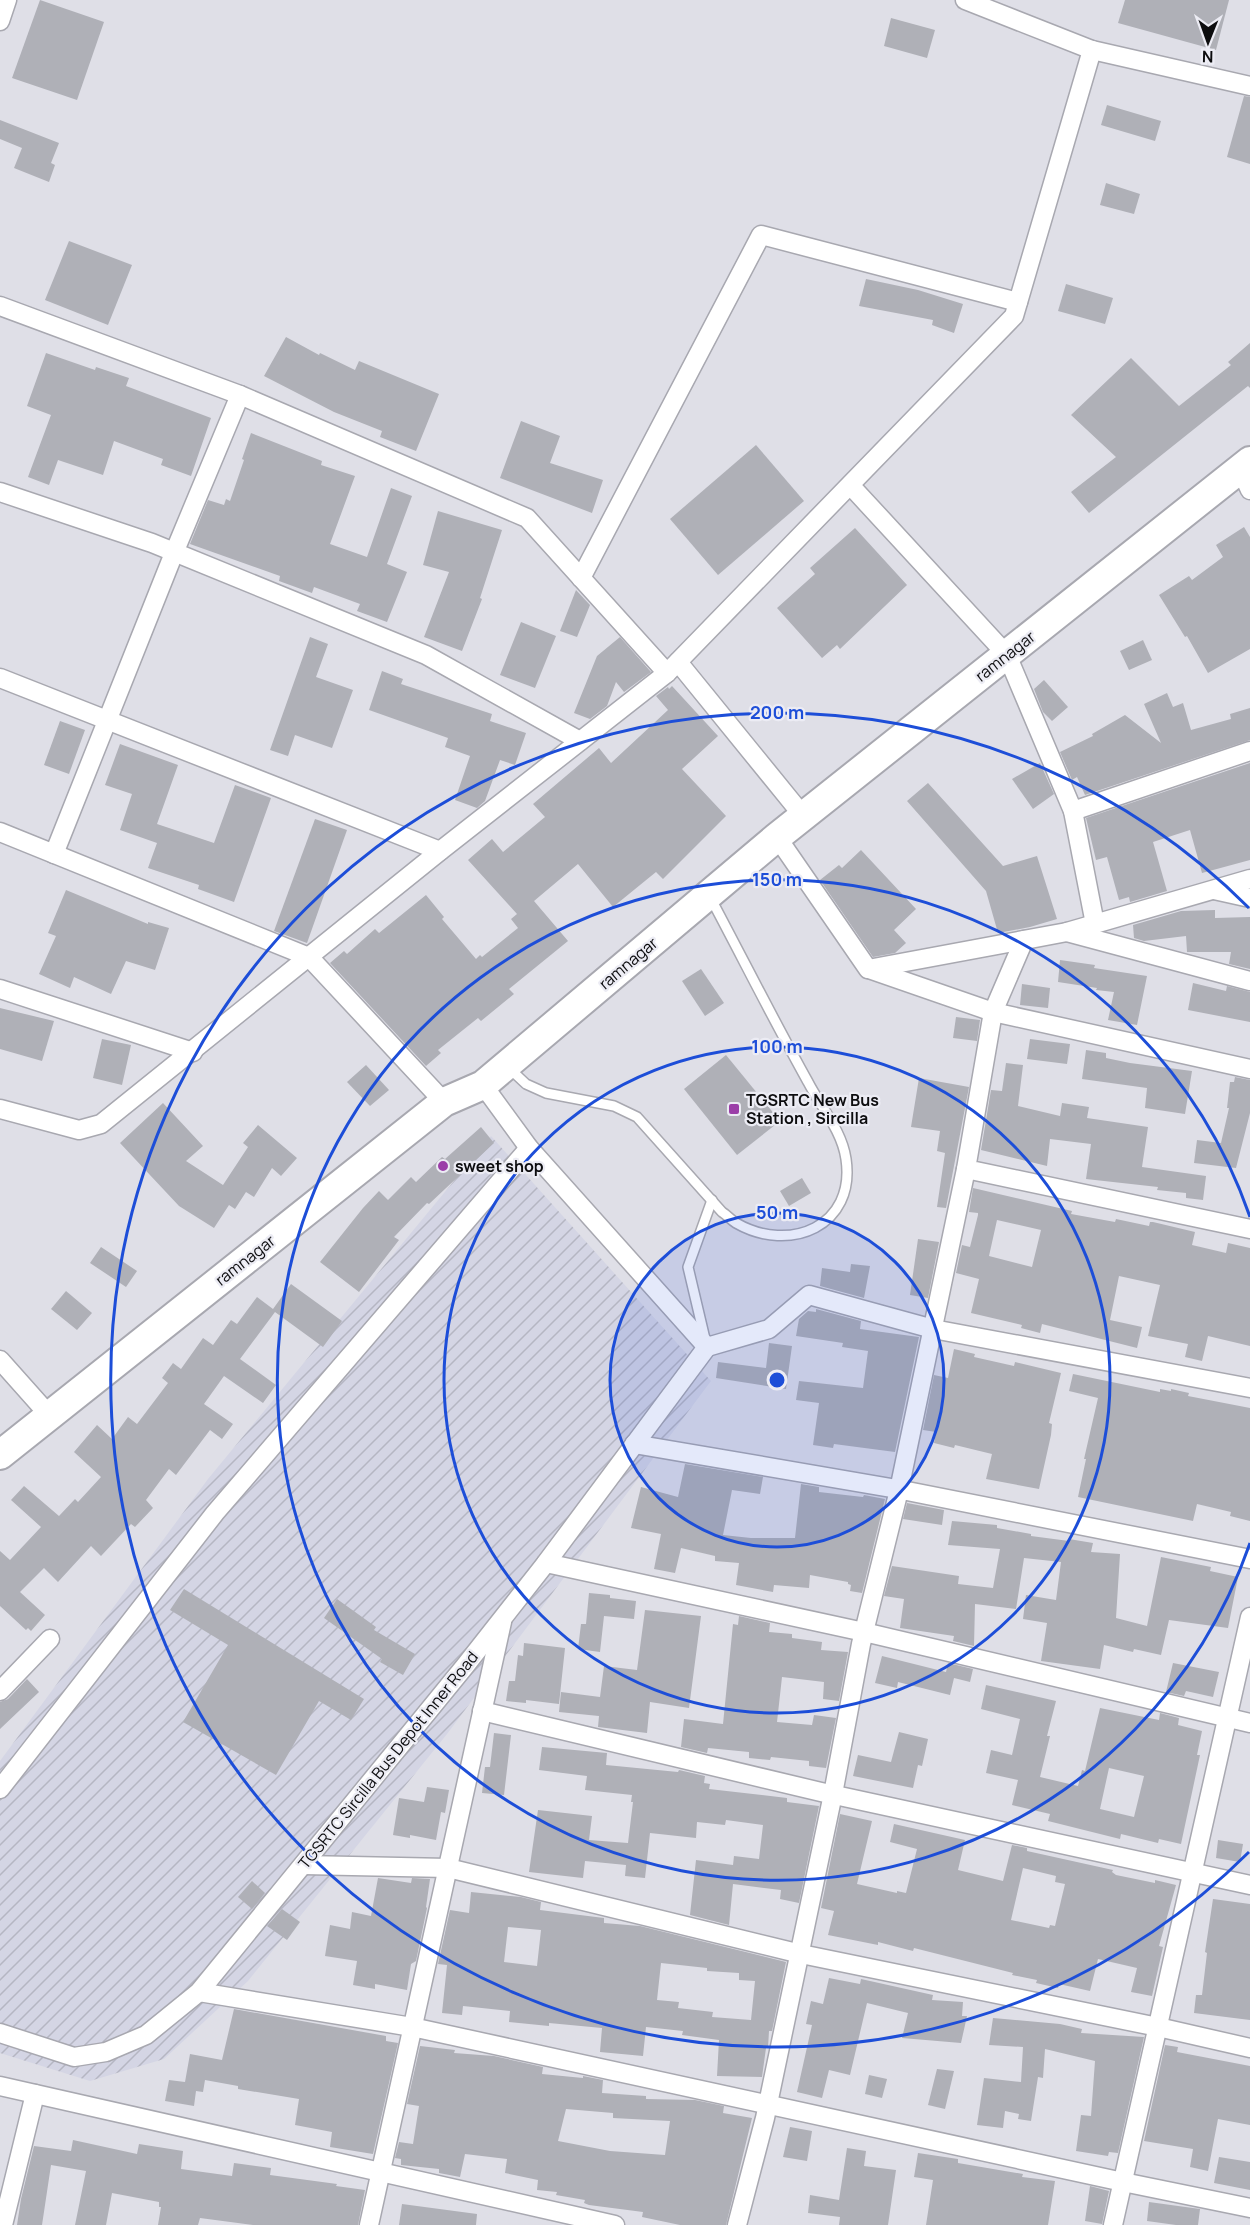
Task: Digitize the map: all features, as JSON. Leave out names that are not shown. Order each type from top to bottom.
[{"type":"main road","name":"ramnagar","points":[[0,1455],[444,1102],[483,1085],[777,837],[1007,655],[1247,474]]},
{"type":"street","points":[[0,21],[7,0]]},
{"type":"street","points":[[965,0],[1092,50],[1250,86]]},
{"type":"street","points":[[0,1109],[79,1130],[101,1124],[672,668],[1014,316],[1092,50]]},
{"type":"street","points":[[581,578],[761,235],[1018,302]]},
{"type":"street","points":[[0,306],[240,395],[527,518],[581,578],[672,668],[804,817]]},
{"type":"street","points":[[54,854],[174,553],[240,395]]},
{"type":"street","points":[[850,486],[1007,655],[1072,811],[1095,924]]},
{"type":"street","points":[[0,492],[174,553],[426,655],[580,741]]},
{"type":"street","points":[[0,678],[440,851]]},
{"type":"street","points":[[1072,811],[1250,752]]},
{"type":"street","points":[[0,832],[309,957],[444,1102]]},
{"type":"street","points":[[777,837],[867,969],[993,1012],[1250,1069]]},
{"type":"street","points":[[867,969],[1066,932],[1250,879]]},
{"type":"street","points":[[1212,890],[1250,898]]},
{"type":"street","points":[[1066,932],[1250,981]]},
{"type":"street","points":[[737,2225],[768,2104],[801,1954],[864,1632],[899,1490],[933,1329],[966,1169],[993,1012],[1024,940]]},
{"type":"street","points":[[0,989],[193,1052]]},
{"type":"street","points":[[483,1085],[529,1148],[707,1347],[769,1329],[809,1295],[933,1329],[1250,1388]]},
{"type":"street","points":[[0,1789],[215,1513],[529,1148]]},
{"type":"street","points":[[966,1169],[1250,1229]]},
{"type":"street","name":"TGSRTC Sircilla Bus Depot Inner Road","points":[[0,2033],[74,2056],[106,2052],[146,2035],[199,1992],[465,1666],[546,1563],[707,1347]]},
{"type":"street","points":[[0,1360],[50,1415]]},
{"type":"street","points":[[634,1444],[899,1490],[1250,1559]]},
{"type":"street","points":[[546,1563],[864,1632],[1250,1723]]},
{"type":"street","points":[[369,2225],[503,1617]]},
{"type":"street","points":[[1113,2225],[1250,1617]]},
{"type":"street","points":[[0,1691],[50,1639]]},
{"type":"street","points":[[482,1711],[833,1794],[1250,1885]]},
{"type":"street","points":[[304,1864],[448,1868],[801,1954],[1250,2048]]},
{"type":"street","points":[[199,1992],[412,2027],[1250,2208]]},
{"type":"street","points":[[0,2086],[615,2225]]},
{"type":"street","points":[[3,2225],[35,2094]]},
{"type":"lane","points":[[506,1066],[526,1084],[546,1093],[614,1106],[637,1117],[722,1212],[736,1224],[760,1232],[785,1236],[805,1234],[824,1223],[839,1207],[847,1180],[847,1160],[842,1140],[808,1082],[709,895]]},
{"type":"lane","points":[[707,1347],[688,1267],[712,1200]]},
{"type":"shaded area","points":[[491,1136],[711,1381],[447,1734],[248,1981],[164,2059],[90,2081],[0,2053],[0,1761],[208,1479]]},
{"type":"building","points":[[40,0],[104,22],[77,100],[12,78]]},
{"type":"building","points":[[1125,0],[1229,0],[1216,50],[1118,23]]},
{"type":"building","points":[[891,18],[935,30],[927,58],[884,46]]},
{"type":"building","points":[[1244,96],[1250,97],[1250,164],[1227,157]]},
{"type":"building","points":[[1107,105],[1161,121],[1155,141],[1101,125]]},
{"type":"building","points":[[0,120],[59,143],[51,163],[55,165],[49,182],[14,168],[22,148],[0,139]]},
{"type":"building","points":[[1106,183],[1140,194],[1134,214],[1100,205]]},
{"type":"building","points":[[69,241],[132,265],[108,325],[45,300]]},
{"type":"building","points":[[866,279],[918,290],[963,304],[954,333],[932,325],[933,320],[859,306]]},
{"type":"building","points":[[1066,284],[1113,298],[1105,324],[1058,311]]},
{"type":"building","points":[[286,337],[319,355],[320,353],[355,370],[359,361],[439,394],[416,451],[380,437],[382,431],[334,412],[264,376]]},
{"type":"building","points":[[1250,343],[1250,388],[1248,386],[1089,513],[1071,492],[1116,457],[1071,415],[1131,358],[1179,406],[1231,365],[1228,362]]},
{"type":"building","points":[[46,353],[95,370],[96,367],[129,378],[126,386],[211,418],[191,476],[161,465],[163,459],[114,441],[103,475],[58,460],[49,485],[28,477],[51,415],[27,406]]},
{"type":"building","points":[[521,421],[560,436],[550,463],[603,480],[592,513],[500,478]]},
{"type":"building","points":[[251,433],[322,461],[321,465],[355,476],[330,544],[367,557],[391,488],[412,496],[387,564],[407,572],[387,622],[357,611],[360,604],[314,587],[312,593],[279,581],[280,576],[190,544],[208,500],[224,505],[226,499],[230,501]]},
{"type":"building","points":[[756,445],[804,501],[718,575],[670,519]]},
{"type":"building","points":[[438,511],[502,530],[480,598],[482,599],[462,651],[424,637],[449,572],[423,565]]},
{"type":"building","points":[[1244,527],[1250,537],[1250,649],[1208,673],[1187,636],[1185,637],[1159,595],[1189,576],[1192,580],[1223,557],[1216,545]]},
{"type":"building","points":[[855,528],[907,585],[840,649],[837,645],[822,658],[777,608],[815,574],[810,568]]},
{"type":"building","points":[[576,590],[590,605],[577,637],[560,631]]},
{"type":"building","points":[[521,622],[556,636],[535,688],[500,675]]},
{"type":"building","points":[[310,637],[328,644],[316,677],[353,690],[332,748],[295,735],[288,756],[270,750]]},
{"type":"building","points":[[620,637],[651,672],[624,692],[616,682],[607,706],[590,719],[574,713],[597,656]]},
{"type":"building","points":[[1143,640],[1152,660],[1129,670],[1120,651]]},
{"type":"building","points":[[382,671],[403,679],[401,684],[492,714],[490,721],[526,733],[515,765],[500,760],[485,801],[477,808],[455,800],[470,756],[445,747],[448,738],[369,710]]},
{"type":"building","points":[[1044,680],[1068,707],[1052,721],[1043,712],[1034,689]]},
{"type":"building","points":[[672,686],[718,736],[682,769],[726,816],[663,879],[656,872],[613,907],[578,864],[534,901],[568,941],[509,989],[514,994],[481,1021],[478,1018],[438,1050],[441,1053],[426,1066],[330,963],[344,951],[347,954],[375,929],[379,933],[426,895],[444,917],[442,919],[476,959],[480,955],[482,957],[518,928],[511,919],[517,914],[468,860],[492,839],[503,852],[545,817],[533,804],[599,748],[611,763],[668,710],[656,696]]},
{"type":"building","points":[[1167,693],[1173,707],[1183,703],[1191,730],[1231,719],[1230,714],[1250,708],[1250,740],[1085,795],[1077,777],[1072,780],[1060,752],[1093,736],[1092,734],[1125,715],[1161,743],[1144,704]]},
{"type":"building","points":[[60,721],[85,730],[69,774],[44,765]]},
{"type":"building","points":[[120,744],[178,765],[157,824],[214,843],[235,785],[271,798],[234,902],[198,889],[199,885],[148,868],[157,843],[120,830],[132,794],[105,785]]},
{"type":"building","points":[[1040,763],[1054,794],[1033,809],[1012,779]]},
{"type":"building","points":[[1250,763],[1250,860],[1202,873],[1190,830],[1153,842],[1167,891],[1130,902],[1129,897],[1119,900],[1107,857],[1096,860],[1086,818]]},
{"type":"building","points":[[928,783],[1003,866],[1037,856],[1057,919],[998,933],[986,891],[907,801]]},
{"type":"building","points":[[315,819],[347,830],[307,943],[274,931]]},
{"type":"building","points":[[861,850],[916,909],[894,930],[906,943],[895,953],[873,957],[820,880],[839,865],[842,868]]},
{"type":"building","points":[[66,890],[148,924],[148,922],[169,928],[155,970],[126,961],[111,994],[74,977],[70,988],[39,974],[56,936],[48,933]]},
{"type":"building","points":[[1215,910],[1215,918],[1250,917],[1250,969],[1229,964],[1231,952],[1187,952],[1186,936],[1144,941],[1134,938],[1133,925],[1181,911]]},
{"type":"building","points":[[1060,960],[1147,976],[1137,1025],[1108,1020],[1114,992],[1058,982]]},
{"type":"building","points":[[701,969],[724,1003],[705,1016],[682,981]]},
{"type":"building","points":[[1193,983],[1226,991],[1227,986],[1250,992],[1250,1022],[1188,1010]]},
{"type":"building","points":[[1022,984],[1050,988],[1048,1008],[1020,1005]]},
{"type":"building","points":[[0,1008],[54,1021],[42,1061],[0,1049]]},
{"type":"building","points":[[956,1017],[980,1020],[977,1041],[953,1038]]},
{"type":"building","points":[[102,1039],[131,1045],[122,1085],[93,1078]]},
{"type":"building","points":[[1030,1039],[1070,1044],[1067,1064],[1027,1059]]},
{"type":"building","points":[[1086,1050],[1106,1053],[1106,1058],[1130,1063],[1192,1071],[1185,1114],[1145,1108],[1147,1088],[1082,1079]]},
{"type":"building","points":[[726,1055],[780,1121],[737,1155],[684,1089]]},
{"type":"building","points":[[1006,1063],[1023,1065],[1018,1106],[1060,1116],[1062,1103],[1089,1107],[1087,1118],[1148,1127],[1142,1167],[1206,1176],[1203,1200],[1186,1198],[1186,1193],[1157,1190],[1158,1187],[1086,1179],[1091,1144],[1050,1139],[1047,1166],[981,1150],[991,1090],[1002,1091]]},
{"type":"building","points":[[366,1065],[389,1090],[370,1106],[347,1082]]},
{"type":"building","points":[[1235,1077],[1250,1080],[1250,1113],[1236,1168],[1194,1163],[1197,1140],[1221,1143],[1229,1108],[1227,1108],[1230,1082],[1234,1082]]},
{"type":"building","points":[[919,1078],[969,1087],[946,1208],[937,1207],[945,1153],[937,1151],[940,1131],[911,1127]]},
{"type":"building","points":[[163,1103],[203,1146],[186,1161],[223,1185],[248,1147],[243,1143],[258,1125],[297,1158],[281,1176],[272,1168],[254,1197],[246,1192],[235,1209],[229,1205],[214,1228],[179,1206],[120,1143]]},
{"type":"building","points":[[481,1127],[494,1143],[429,1204],[427,1203],[394,1237],[399,1240],[359,1292],[320,1262],[379,1191],[388,1200],[411,1177],[416,1182],[442,1157],[445,1159]]},
{"type":"building","points":[[802,1178],[811,1193],[789,1206],[780,1191]]},
{"type":"building","points":[[973,1188],[1072,1211],[1071,1214],[1115,1222],[1116,1219],[1149,1226],[1150,1222],[1153,1222],[1195,1232],[1192,1245],[1226,1253],[1228,1243],[1250,1248],[1250,1346],[1208,1336],[1202,1361],[1185,1357],[1188,1344],[1148,1336],[1160,1285],[1119,1276],[1110,1320],[1142,1327],[1137,1348],[1042,1324],[1040,1333],[1021,1328],[1022,1325],[971,1313],[979,1279],[956,1273],[962,1245],[970,1247],[978,1215],[978,1213],[969,1212]],"holes":[[[997,1220],[1041,1230],[1032,1267],[989,1256]]]},
{"type":"building","points":[[918,1239],[939,1242],[928,1298],[910,1295]]},
{"type":"building","points":[[101,1247],[137,1271],[126,1287],[90,1263]]},
{"type":"building","points":[[851,1264],[870,1266],[864,1298],[820,1286],[822,1268],[850,1272]]},
{"type":"building","points":[[291,1284],[342,1321],[323,1347],[275,1312],[240,1359],[276,1385],[263,1403],[224,1376],[204,1404],[233,1424],[222,1439],[210,1430],[176,1475],[169,1469],[146,1500],[153,1508],[135,1527],[131,1524],[101,1556],[91,1546],[58,1582],[44,1568],[20,1592],[45,1615],[31,1631],[28,1628],[26,1630],[0,1606],[0,1551],[10,1560],[41,1527],[11,1500],[24,1486],[59,1516],[75,1499],[78,1502],[101,1477],[74,1452],[97,1425],[112,1439],[128,1417],[137,1424],[168,1383],[162,1378],[173,1363],[181,1369],[203,1338],[213,1345],[231,1320],[237,1324],[257,1297],[273,1309]]},
{"type":"building","points":[[66,1291],[92,1313],[77,1330],[51,1309]]},
{"type":"building","points":[[816,1309],[861,1321],[860,1329],[919,1337],[895,1452],[834,1444],[833,1448],[813,1445],[819,1403],[796,1400],[799,1381],[863,1388],[868,1351],[842,1347],[843,1343],[796,1336],[799,1319],[808,1311],[816,1312]]},
{"type":"building","points":[[769,1343],[792,1346],[786,1389],[716,1378],[718,1362],[766,1368]]},
{"type":"building","points":[[954,1349],[975,1354],[974,1357],[1014,1366],[1015,1362],[1061,1373],[1049,1423],[1052,1424],[1051,1435],[1039,1489],[986,1479],[992,1454],[955,1445],[954,1448],[934,1443],[936,1432],[923,1430],[934,1375],[948,1378]]},
{"type":"building","points":[[1073,1374],[1160,1392],[1160,1389],[1171,1391],[1171,1389],[1189,1393],[1188,1396],[1250,1408],[1250,1521],[1230,1516],[1231,1512],[1197,1504],[1193,1521],[1078,1497],[1098,1398],[1069,1391]]},
{"type":"building","points":[[685,1464],[763,1477],[760,1494],[732,1490],[723,1535],[751,1538],[795,1538],[801,1484],[819,1487],[819,1492],[885,1499],[862,1593],[850,1591],[851,1585],[848,1582],[810,1575],[809,1588],[774,1585],[773,1592],[736,1585],[739,1563],[715,1561],[715,1556],[681,1548],[675,1573],[654,1569],[661,1534],[631,1528],[641,1487],[678,1497]]},
{"type":"building","points":[[907,1503],[944,1510],[942,1525],[903,1519]]},
{"type":"building","points":[[952,1521],[997,1525],[997,1528],[1031,1534],[1031,1536],[1093,1543],[1091,1552],[1120,1554],[1116,1618],[1147,1626],[1161,1557],[1211,1567],[1210,1571],[1238,1577],[1228,1628],[1169,1620],[1161,1655],[1134,1649],[1133,1652],[1104,1645],[1100,1669],[1041,1661],[1047,1623],[1023,1619],[1026,1595],[1056,1600],[1061,1562],[1024,1558],[1016,1609],[975,1604],[974,1646],[953,1641],[954,1636],[900,1628],[904,1599],[884,1596],[892,1566],[959,1576],[958,1584],[993,1588],[1000,1549],[948,1545]]},
{"type":"building","points":[[184,1589],[364,1699],[351,1720],[319,1701],[276,1775],[183,1722],[228,1645],[170,1610]]},
{"type":"building","points":[[589,1593],[636,1601],[634,1619],[604,1616],[600,1652],[578,1649],[581,1624],[586,1624]]},
{"type":"building","points":[[337,1599],[376,1627],[374,1630],[415,1654],[403,1675],[380,1662],[382,1659],[324,1618]]},
{"type":"building","points":[[645,1610],[701,1616],[689,1708],[650,1702],[647,1733],[598,1727],[599,1716],[559,1712],[561,1692],[600,1697],[604,1666],[637,1670]]},
{"type":"building","points":[[739,1616],[770,1623],[769,1632],[792,1634],[792,1638],[822,1642],[821,1650],[848,1652],[839,1701],[823,1699],[824,1682],[782,1677],[777,1722],[812,1725],[814,1715],[836,1718],[826,1768],[809,1766],[809,1761],[771,1757],[770,1760],[749,1758],[749,1752],[708,1748],[707,1753],[681,1747],[684,1719],[723,1724],[733,1624],[738,1625]]},
{"type":"building","points":[[524,1643],[565,1648],[559,1704],[526,1700],[526,1703],[506,1701],[509,1681],[515,1681],[518,1655],[523,1656]]},
{"type":"building","points":[[882,1656],[946,1672],[948,1663],[973,1669],[970,1682],[954,1678],[950,1695],[898,1682],[897,1688],[875,1683]]},
{"type":"building","points":[[1173,1663],[1219,1672],[1213,1697],[1186,1691],[1184,1696],[1166,1692]]},
{"type":"building","points":[[27,1679],[39,1692],[0,1729],[0,1702],[8,1699]]},
{"type":"building","points":[[986,1685],[1056,1701],[1040,1777],[1078,1786],[1082,1770],[1085,1771],[1100,1708],[1159,1720],[1160,1713],[1179,1718],[1178,1725],[1202,1731],[1197,1755],[1200,1755],[1181,1844],[1159,1839],[1158,1843],[1121,1834],[1120,1839],[1048,1821],[1050,1814],[1012,1805],[1018,1780],[986,1773],[991,1750],[1012,1755],[1020,1719],[981,1709]],"holes":[[[1109,1768],[1144,1776],[1134,1817],[1100,1809]]]},
{"type":"building","points":[[899,1732],[928,1739],[922,1766],[918,1765],[913,1788],[853,1776],[858,1755],[891,1762]]},
{"type":"building","points":[[494,1733],[511,1735],[504,1795],[482,1793],[485,1767],[490,1767]]},
{"type":"building","points":[[542,1747],[607,1753],[606,1765],[678,1772],[679,1770],[705,1776],[704,1783],[710,1784],[709,1789],[787,1798],[787,1802],[819,1806],[799,1903],[780,1899],[781,1890],[733,1884],[729,1925],[690,1915],[696,1860],[733,1865],[734,1856],[759,1859],[763,1825],[726,1820],[725,1825],[697,1822],[696,1838],[650,1833],[645,1878],[625,1876],[626,1865],[585,1861],[583,1878],[529,1872],[538,1810],[592,1816],[589,1840],[628,1843],[633,1802],[631,1802],[632,1795],[585,1790],[587,1776],[539,1770]]},
{"type":"building","points":[[427,1787],[449,1790],[445,1813],[441,1812],[436,1840],[410,1835],[410,1838],[393,1835],[399,1798],[424,1802]]},
{"type":"building","points":[[840,1814],[872,1821],[857,1884],[897,1893],[897,1891],[906,1893],[917,1849],[890,1842],[894,1824],[965,1840],[958,1870],[1003,1881],[1012,1845],[1027,1848],[1027,1851],[1113,1870],[1112,1872],[1116,1875],[1176,1885],[1159,1946],[1163,1947],[1152,1996],[1131,1992],[1137,1968],[1098,1959],[1090,1991],[1059,1984],[1058,1988],[1036,1983],[1037,1980],[1012,1975],[1013,1973],[914,1948],[913,1951],[878,1942],[878,1945],[828,1935],[834,1911],[821,1908]],"holes":[[[1023,1868],[1056,1876],[1055,1882],[1065,1884],[1055,1926],[1050,1925],[1049,1928],[1011,1920]]]},
{"type":"building","points":[[1218,1840],[1243,1844],[1240,1862],[1216,1858]]},
{"type":"building","points":[[378,1878],[411,1883],[412,1878],[430,1879],[427,1908],[416,1961],[411,1964],[407,1990],[375,1984],[375,1989],[353,1985],[357,1961],[325,1956],[330,1925],[350,1929],[352,1912],[371,1916]]},
{"type":"building","points":[[252,1881],[265,1893],[252,1909],[238,1897]]},
{"type":"building","points":[[471,1892],[521,1897],[541,1902],[540,1910],[604,1918],[604,1923],[640,1926],[786,1962],[772,2031],[769,2031],[762,2077],[717,2076],[719,2040],[682,2035],[683,2031],[646,2027],[643,2056],[600,2052],[602,2028],[509,2022],[510,2011],[463,2006],[462,2015],[442,2013],[447,1965],[438,1964],[450,1910],[469,1913]],"holes":[[[508,1927],[541,1930],[537,1966],[504,1962]],[[661,1963],[707,1968],[707,1971],[739,1973],[739,1980],[755,1981],[751,2020],[712,2017],[713,2012],[678,2008],[679,2002],[657,2000]]]},
{"type":"building","points":[[1213,1899],[1250,1904],[1250,2020],[1194,2013],[1196,1995],[1202,1995],[1207,1953],[1205,1952]]},
{"type":"building","points":[[282,1909],[300,1922],[287,1940],[267,1926]]},
{"type":"building","points":[[829,1978],[860,1984],[861,1979],[933,1995],[932,2000],[963,2002],[962,2016],[967,2016],[961,2043],[902,2038],[908,2013],[867,2003],[850,2075],[829,2070],[822,2098],[797,2092],[812,2025],[806,2024],[811,2001],[823,2004]]},
{"type":"building","points":[[234,2009],[386,2036],[386,2041],[398,2043],[373,2154],[330,2147],[332,2132],[295,2125],[299,2099],[238,2089],[238,2086],[205,2080],[203,2092],[196,2091],[194,2106],[165,2101],[169,2080],[185,2082],[190,2054],[222,2060]]},
{"type":"building","points":[[993,2018],[1060,2024],[1082,2029],[1081,2033],[1144,2037],[1118,2153],[1109,2152],[1108,2156],[1076,2151],[1081,2115],[1091,2116],[1095,2061],[1045,2049],[1043,2078],[1038,2077],[1031,2121],[1018,2119],[1019,2114],[1005,2111],[1003,2128],[977,2125],[984,2078],[1021,2082],[1023,2047],[989,2045]]},
{"type":"building","points":[[1165,2045],[1178,2047],[1177,2052],[1250,2066],[1250,2125],[1218,2119],[1208,2171],[1190,2167],[1193,2149],[1144,2141]]},
{"type":"building","points":[[420,2046],[455,2050],[454,2053],[494,2056],[543,2067],[542,2074],[583,2078],[583,2076],[603,2080],[602,2093],[646,2096],[646,2099],[695,2100],[724,2106],[723,2113],[752,2118],[726,2225],[680,2225],[642,2217],[643,2212],[589,2205],[584,2203],[585,2200],[556,2195],[557,2192],[537,2190],[538,2180],[505,2173],[507,2159],[465,2154],[460,2177],[439,2173],[439,2169],[401,2165],[401,2159],[395,2158],[399,2142],[413,2144],[419,2106],[407,2104]],"holes":[[[566,2109],[613,2113],[613,2118],[670,2121],[665,2155],[610,2151],[558,2141]]]},
{"type":"building","points":[[937,2069],[954,2071],[945,2109],[928,2105]]},
{"type":"building","points":[[869,2075],[887,2079],[882,2098],[865,2094]]},
{"type":"building","points":[[790,2127],[812,2131],[807,2161],[783,2157]]},
{"type":"building","points":[[73,2140],[137,2154],[139,2144],[183,2151],[181,2169],[232,2176],[234,2163],[271,2168],[270,2175],[365,2190],[358,2225],[253,2225],[200,2218],[198,2225],[158,2225],[161,2207],[159,2207],[159,2202],[112,2193],[106,2225],[75,2225],[86,2171],[51,2165],[42,2225],[17,2225],[34,2146],[71,2151]]},
{"type":"building","points":[[847,2148],[866,2151],[864,2166],[896,2170],[888,2225],[839,2225],[840,2217],[808,2213],[810,2195],[839,2200]]},
{"type":"building","points":[[918,2153],[958,2159],[958,2163],[1023,2174],[1022,2177],[1055,2181],[1048,2225],[926,2225],[933,2180],[914,2177]]},
{"type":"building","points":[[1219,2157],[1250,2162],[1250,2190],[1214,2183]]},
{"type":"building","points":[[1090,2186],[1109,2191],[1102,2224],[1085,2221]]},
{"type":"building","points":[[1149,2202],[1200,2209],[1198,2225],[1147,2221]]},
{"type":"building","points":[[402,2204],[477,2214],[476,2225],[399,2225]]},
{"type":"place","name":"TGSRTC New Bus Station , Sircilla","points":[[734,1109]]},
{"type":"place","name":"sweet shop","points":[[443,1166]]}]
